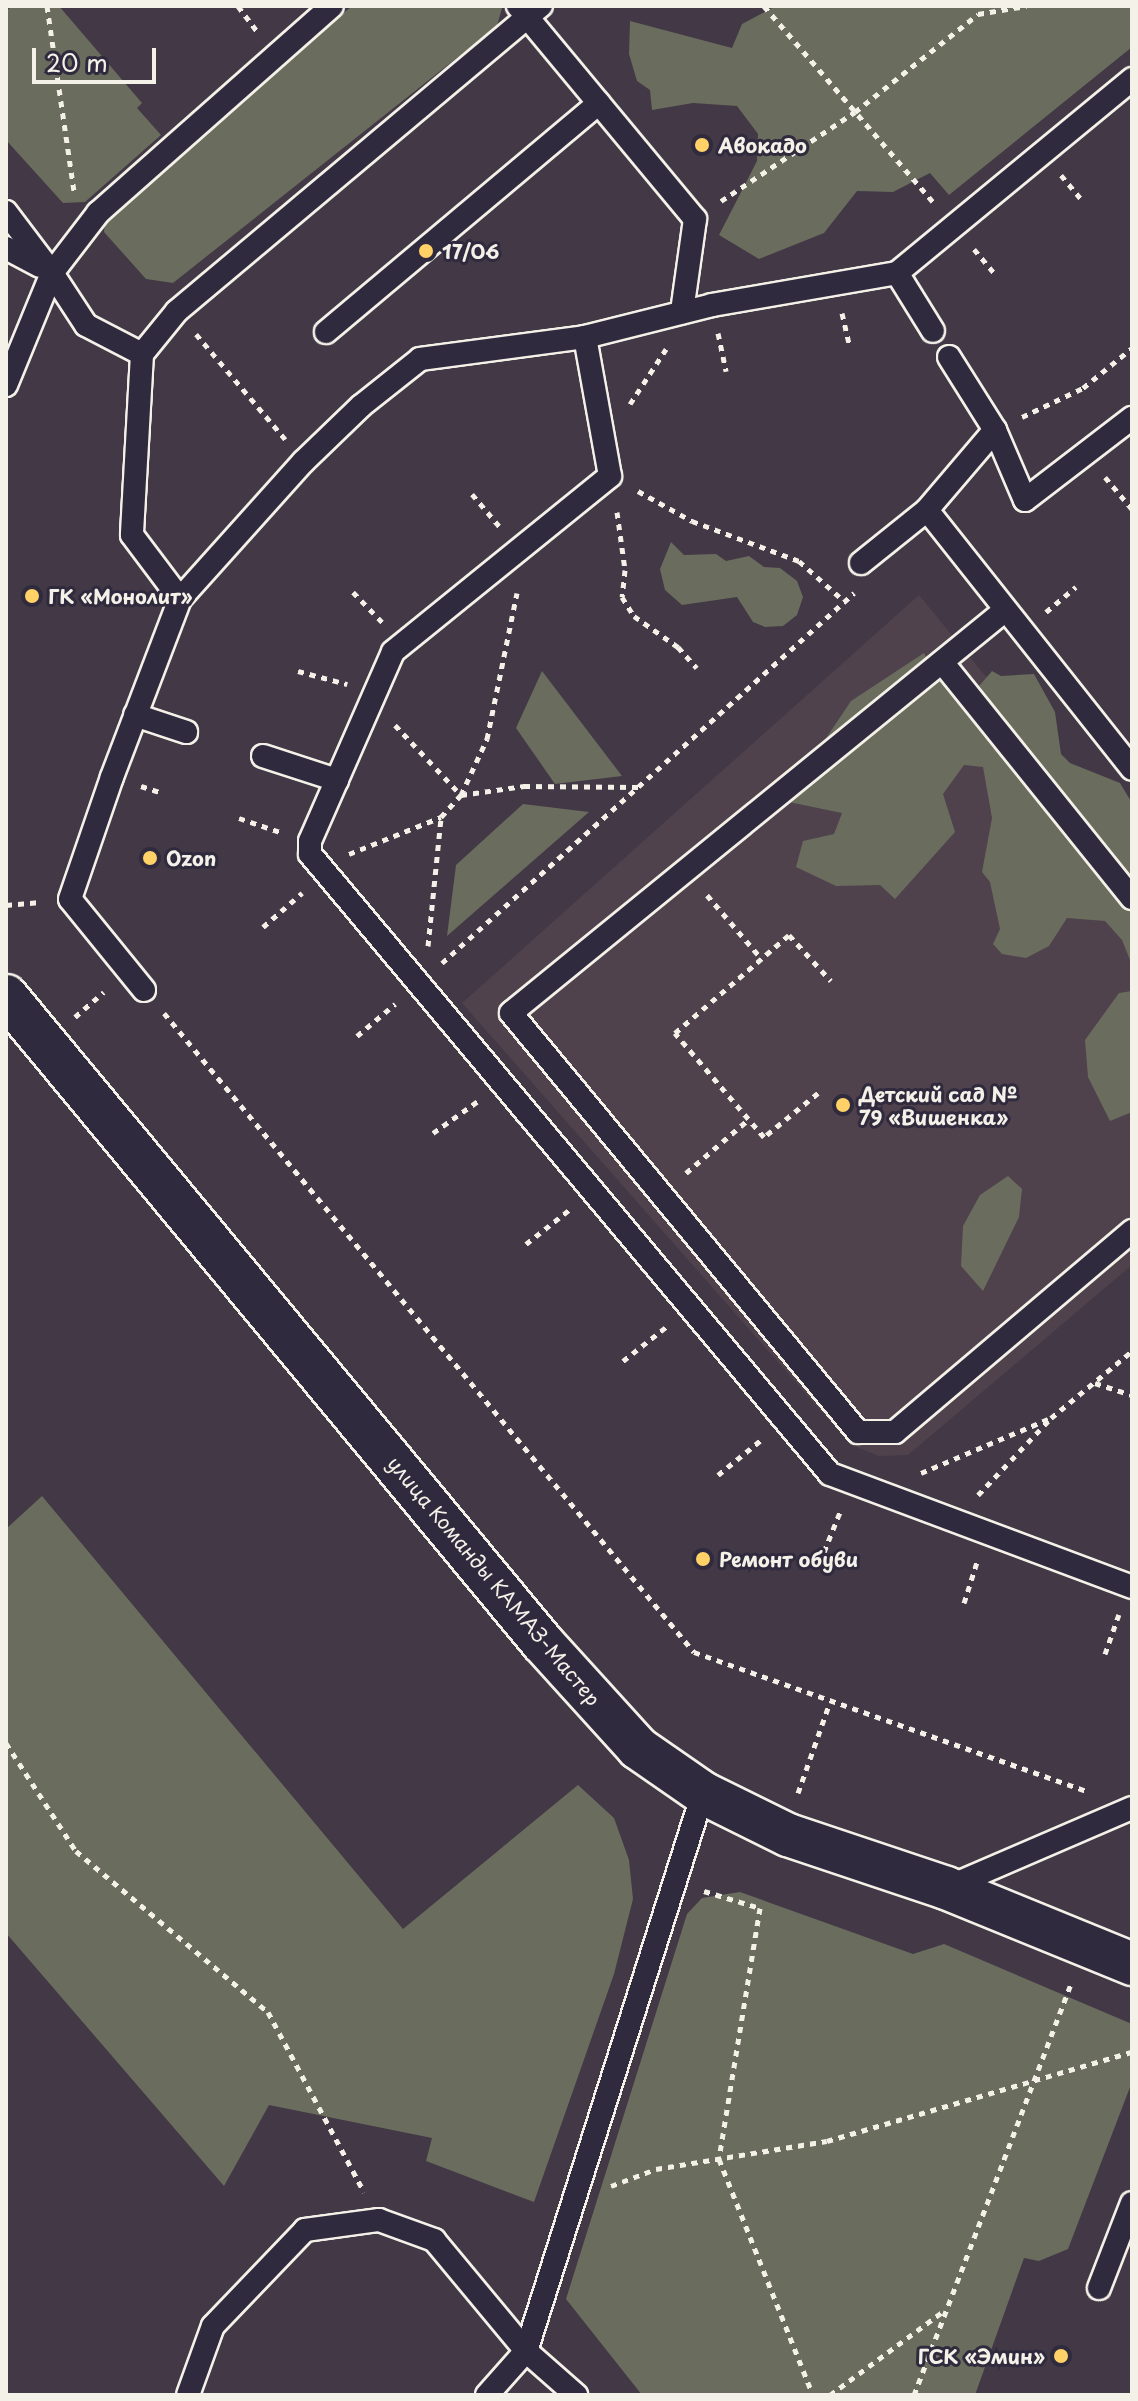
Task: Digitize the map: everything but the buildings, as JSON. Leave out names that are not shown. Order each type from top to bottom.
[{"type":"street","name":"улица Команды КАМАЗ-Мастер","points":[[6,996],[542,1642],[638,1748],[703,1793],[788,1835],[946,1888],[1132,1964]]},
{"type":"lane","points":[[6,385],[52,273],[98,213],[332,6]]},
{"type":"lane","points":[[180,599],[132,535],[142,354],[177,311],[529,10],[599,103],[695,219],[686,311]]},
{"type":"lane","points":[[144,990],[70,899],[180,599],[303,462],[420,359],[585,337],[686,311],[897,273],[1132,79]]},
{"type":"lane","points":[[326,332],[599,103]]},
{"type":"lane","points":[[6,212],[86,325],[142,354]]},
{"type":"lane","points":[[6,248],[52,273]]},
{"type":"lane","points":[[897,273],[933,331]]},
{"type":"lane","points":[[585,337],[610,476],[393,652],[310,841],[310,854],[421,982],[502,1084],[830,1474],[1131,1587]]},
{"type":"lane","points":[[949,357],[995,430],[1025,500],[1132,418]]},
{"type":"lane","points":[[864,573],[927,510],[995,430]]},
{"type":"lane","points":[[927,510],[1132,769]]},
{"type":"lane","points":[[1004,611],[688,873],[511,1013],[858,1432],[895,1432],[1132,1231]]},
{"type":"lane","points":[[942,662],[1132,898]]},
{"type":"lane","points":[[135,715],[186,732]]},
{"type":"lane","points":[[263,756],[337,780]]},
{"type":"lane","points":[[487,2395],[526,2351],[703,1793]]},
{"type":"lane","points":[[946,1888],[1132,1808]]},
{"type":"lane","points":[[1099,2288],[1132,2203]]},
{"type":"lane","points":[[188,2395],[213,2326],[305,2230],[379,2220],[434,2240],[526,2351],[576,2395]]},
{"type":"path","points":[[47,6],[73,205]]},
{"type":"path","points":[[764,6],[954,226]]},
{"type":"path","points":[[695,219],[855,112],[978,14],[1026,6]]},
{"type":"path","points":[[177,311],[303,462]]},
{"type":"path","points":[[603,446],[686,311]]},
{"type":"path","points":[[995,430],[1083,388],[1132,348]]},
{"type":"path","points":[[1087,454],[1132,509]]},
{"type":"path","points":[[610,476],[692,521],[799,561],[843,600]]},
{"type":"path","points":[[610,476],[621,530],[622,597],[634,616],[659,631],[697,668]]},
{"type":"path","points":[[263,927],[325,874],[339,858],[441,817],[461,795],[487,739],[510,614],[523,576],[519,549],[472,494]]},
{"type":"path","points":[[357,1036],[639,787],[843,600],[864,573]]},
{"type":"path","points":[[353,592],[403,643]]},
{"type":"path","points":[[298,671],[372,696],[461,795]]},
{"type":"path","points":[[461,795],[524,786],[639,787]]},
{"type":"path","points":[[421,982],[441,817]]},
{"type":"path","points":[[239,818],[310,841]]},
{"type":"path","points":[[688,873],[761,958]]},
{"type":"path","points":[[818,1093],[764,1137],[675,1033],[789,935],[831,981]]},
{"type":"path","points":[[45,1043],[129,970]]},
{"type":"path","points":[[144,990],[694,1652],[1089,1792]]},
{"type":"path","points":[[433,1133],[502,1084]]},
{"type":"path","points":[[661,1195],[749,1119]]},
{"type":"path","points":[[526,1244],[592,1192]]},
{"type":"path","points":[[623,1361],[690,1308]]},
{"type":"path","points":[[954,1521],[1051,1418],[1132,1351]]},
{"type":"path","points":[[1095,1383],[1132,1395]]},
{"type":"path","points":[[876,1492],[1051,1418]]},
{"type":"path","points":[[718,1475],[785,1421]]},
{"type":"path","points":[[824,1552],[852,1483]]},
{"type":"path","points":[[964,1603],[987,1533]]},
{"type":"path","points":[[1105,1654],[1131,1587]]},
{"type":"path","points":[[793,1806],[830,1702]]},
{"type":"path","points":[[6,1743],[76,1851],[268,2012],[379,2220]]},
{"type":"path","points":[[673,1882],[760,1908],[719,2159],[813,2395]]},
{"type":"path","points":[[914,2395],[1085,1945]]},
{"type":"path","points":[[572,2202],[656,2169],[827,2141],[1032,2085],[1132,2052]]},
{"type":"path","points":[[830,2395],[947,2308]]},
{"type":"shaded area","name":"Детский сад № 79 «Вишенка»","points":[[919,595],[1132,855],[1132,1265],[908,1455],[879,1456],[851,1445],[462,1003]]},
{"type":"green space","points":[[12,6],[59,6],[142,103],[137,108],[161,135],[85,202],[63,203],[6,140],[6,11]]},
{"type":"green space","points":[[352,6],[502,8],[497,26],[173,283],[146,279],[104,232],[107,207]]},
{"type":"green space","points":[[776,6],[1132,6],[1132,47],[949,195],[930,173],[893,192],[857,191],[824,233],[759,259],[719,235],[757,161],[758,134],[737,106],[693,103],[652,110],[650,90],[637,81],[629,54],[630,21],[732,48],[742,24]]},
{"type":"green space","points":[[671,542],[684,555],[716,554],[726,561],[749,556],[764,567],[780,568],[797,581],[803,597],[797,615],[783,626],[765,627],[753,622],[737,597],[682,605],[665,590],[660,569]]},
{"type":"green space","points":[[924,653],[937,679],[968,699],[992,671],[1001,676],[1034,674],[1055,712],[1061,754],[1070,763],[1120,783],[1132,803],[1132,965],[1122,940],[1105,921],[1067,918],[1049,946],[1026,958],[1002,954],[993,944],[1000,929],[990,882],[982,872],[992,818],[983,767],[964,765],[943,794],[955,832],[895,899],[880,885],[836,886],[796,867],[803,841],[834,834],[842,813],[784,801],[851,701]]},
{"type":"green space","points":[[542,671],[622,776],[555,784],[516,728]]},
{"type":"green space","points":[[523,804],[589,812],[447,936],[456,865]]},
{"type":"green space","points":[[1132,991],[1132,1112],[1110,1121],[1088,1077],[1085,1040],[1119,993]]},
{"type":"green space","points":[[1008,1176],[1022,1189],[1019,1217],[983,1291],[961,1266],[963,1226],[980,1195]]},
{"type":"green space","points":[[42,1496],[403,1929],[578,1785],[614,1818],[629,1860],[633,1899],[614,1974],[534,2202],[426,2161],[432,2138],[269,2105],[224,2186],[6,1933],[6,1529]]},
{"type":"green space","points":[[740,1892],[913,1954],[944,1944],[1132,2024],[1132,2082],[1068,2249],[1039,2261],[1024,2258],[975,2395],[642,2395],[566,2299],[687,1914],[702,1898]]},
{"type":"place","name":"Авокадо","points":[[702,145]]},
{"type":"place","name":"17/06","points":[[426,251]]},
{"type":"place","name":"ГК «Монолит»","points":[[32,596]]},
{"type":"place","name":"Ozon","points":[[150,858]]},
{"type":"place","name":"Детский сад № 79 «Вишенка»","points":[[843,1105]]},
{"type":"place","name":"Ремонт обуви","points":[[703,1559]]},
{"type":"place","name":"ГСК «Эмин»","points":[[1061,2356]]}]
